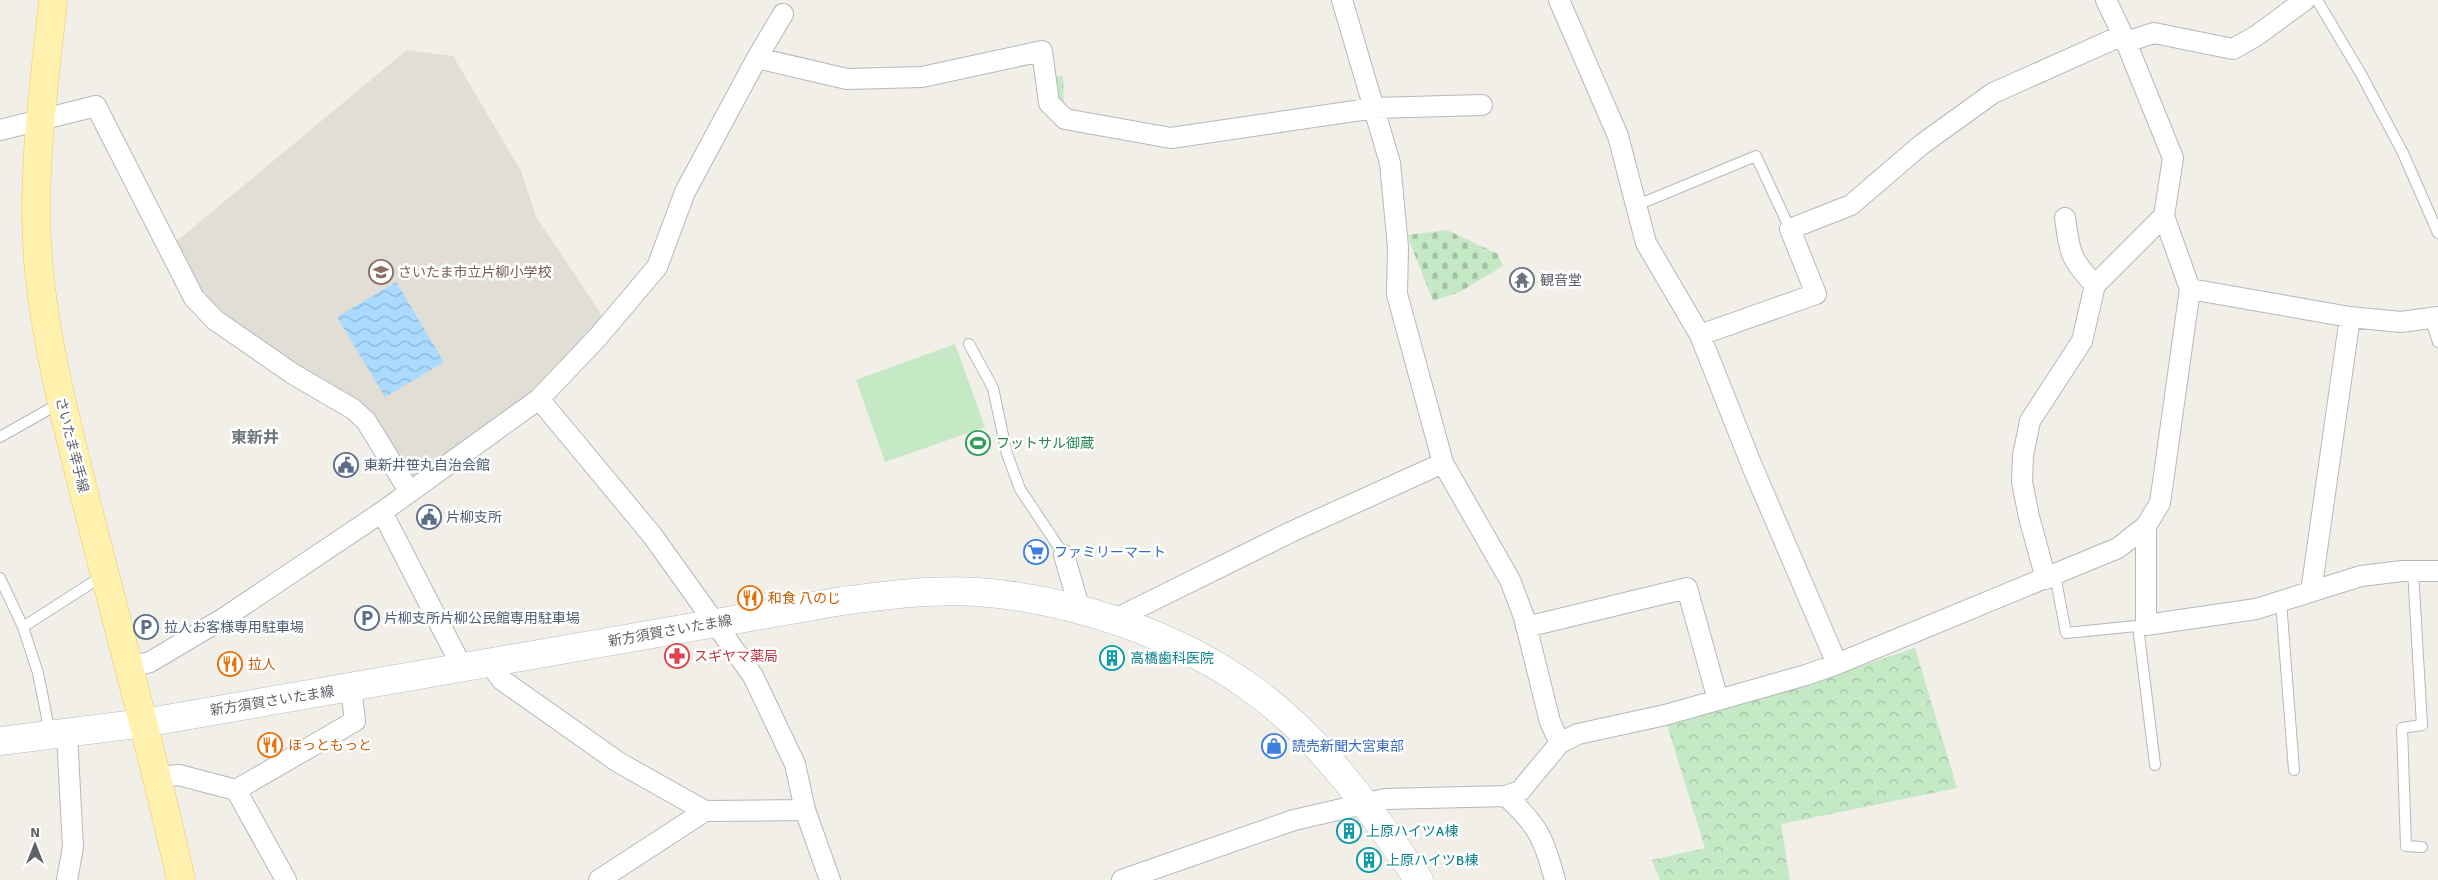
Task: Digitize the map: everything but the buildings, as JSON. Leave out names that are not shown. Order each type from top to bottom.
[{"type":"main road","name":"さいたま幸手線","points":[[53,0],[41,119],[36,220],[39,269],[46,328],[61,402],[158,777],[181,880]]},
{"type":"main road","name":"新方須賀さいたま線","points":[[0,741],[144,723],[842,601],[934,592],[1014,596],[1080,610],[1113,620],[1189,652],[1257,692],[1320,750],[1367,804],[1419,880]]},
{"type":"street","points":[[1342,0],[1390,163],[1398,247],[1396,294],[1443,463],[1510,580],[1526,627],[1550,722],[1560,743]]},
{"type":"street","points":[[1559,0],[1618,136],[1646,242],[1700,335],[1752,466],[1837,664]]},
{"type":"street","points":[[1122,880],[1294,820],[1385,799],[1506,796],[1520,792],[1560,743],[1578,734],[1665,715],[1837,664],[2118,548],[2146,526],[2160,503],[2190,289],[2164,216],[2173,158],[2124,38],[2106,0]]},
{"type":"street","points":[[1700,335],[1816,294],[1790,229],[1851,205],[1921,144],[1993,93],[2124,38],[2154,33],[2233,49],[2256,36],[2305,0]]},
{"type":"street","points":[[130,667],[150,662],[224,618],[382,512],[408,491],[539,399],[598,337],[657,267],[685,192],[757,58],[783,14]]},
{"type":"street","points":[[757,58],[847,79],[922,77],[1042,51],[1049,103],[1065,119],[1171,138],[1375,108],[1482,105]]},
{"type":"street","points":[[0,130],[96,106],[194,298],[215,320],[293,374],[353,409],[366,421],[408,491]]},
{"type":"street","points":[[2051,577],[2029,517],[2022,482],[2023,456],[2030,421],[2074,357],[2082,341],[2095,285],[2164,216]]},
{"type":"street","points":[[2065,218],[2070,252],[2077,266],[2095,285]]},
{"type":"street","points":[[2190,289],[2350,317],[2401,322],[2434,317]]},
{"type":"street","points":[[2311,592],[2350,317]]},
{"type":"street","points":[[539,399],[652,535],[753,676],[795,764],[806,810],[830,880]]},
{"type":"street","points":[[1113,620],[1291,532],[1443,463]]},
{"type":"street","points":[[382,512],[462,667]]},
{"type":"street","points":[[2146,526],[2142,626],[2256,610],[2361,576],[2413,571],[2438,571]]},
{"type":"street","points":[[1064,555],[1080,610]]},
{"type":"street","points":[[1526,627],[1687,588],[1718,700]]},
{"type":"street","points":[[488,662],[502,680],[618,762],[705,811],[806,810]]},
{"type":"street","points":[[158,777],[179,775],[236,790],[355,721],[351,688]]},
{"type":"street","points":[[59,735],[73,847],[67,880]]},
{"type":"street","points":[[236,790],[286,880]]},
{"type":"street","points":[[1506,796],[1527,816],[1545,844],[1555,880]]},
{"type":"street","points":[[599,880],[705,811]]},
{"type":"lane","points":[[2317,0],[2361,74],[2398,144],[2438,233]]},
{"type":"lane","points":[[1635,206],[1756,156],[1790,229]]},
{"type":"lane","points":[[2434,317],[2438,342]]},
{"type":"lane","points":[[969,344],[993,388],[1006,454],[1020,489],[1064,555]]},
{"type":"lane","points":[[0,437],[61,402]]},
{"type":"lane","points":[[2413,571],[2422,725],[2402,728],[2406,846],[2422,847]]},
{"type":"lane","points":[[23,627],[105,574]]},
{"type":"lane","points":[[2051,577],[2066,633],[2142,626],[2155,764]]},
{"type":"lane","points":[[0,578],[23,627],[59,735]]},
{"type":"lane","points":[[2281,602],[2294,770]]},
{"type":"shaded area","name":"さいたま市立片柳小学校","points":[[407,50],[453,56],[521,171],[536,217],[605,320],[543,385],[412,478],[369,413],[230,321],[205,299],[173,244]]},
{"type":"green space","points":[[1063,76],[1064,107],[1054,97],[1052,77]]},
{"type":"green space","points":[[1447,230],[1498,254],[1503,266],[1460,292],[1433,301],[1407,235]]},
{"type":"green space","points":[[955,344],[985,427],[885,462],[856,380]]},
{"type":"green space","points":[[1915,648],[1957,788],[1781,824],[1790,880],[1660,880],[1652,860],[1705,848],[1667,725],[1792,689]]},
{"type":"water","points":[[396,282],[444,362],[385,397],[337,317]]},
{"type":"place","name":"さいたま市立片柳小学校","points":[[381,272]]},
{"type":"place","name":"観音堂","points":[[1522,280]]},
{"type":"place","name":"フットサル御蔵","points":[[978,443]]},
{"type":"place","name":"東新井笹丸自治会館","points":[[346,465]]},
{"type":"place","name":"片柳支所","points":[[429,517]]},
{"type":"place","name":"ファミリーマート","points":[[1036,552]]},
{"type":"place","name":"和食 八のじ","points":[[750,598]]},
{"type":"place","name":"片柳支所片柳公民館専用駐車場","points":[[367,618]]},
{"type":"place","name":"拉人お客様専用駐車場","points":[[146,627]]},
{"type":"place","name":"スギヤマ薬局","points":[[677,656]]},
{"type":"place","name":"高橋歯科医院","points":[[1112,658]]},
{"type":"place","name":"拉人","points":[[230,664]]},
{"type":"place","name":"ほっともっと","points":[[270,745]]},
{"type":"place","name":"読売新聞大宮東部","points":[[1274,746]]},
{"type":"place","name":"上原ハイツA棟","points":[[1349,831]]},
{"type":"place","name":"上原ハイツB棟","points":[[1369,860]]},
{"type":"district","name":"東新井","points":[[255,438]]}]
